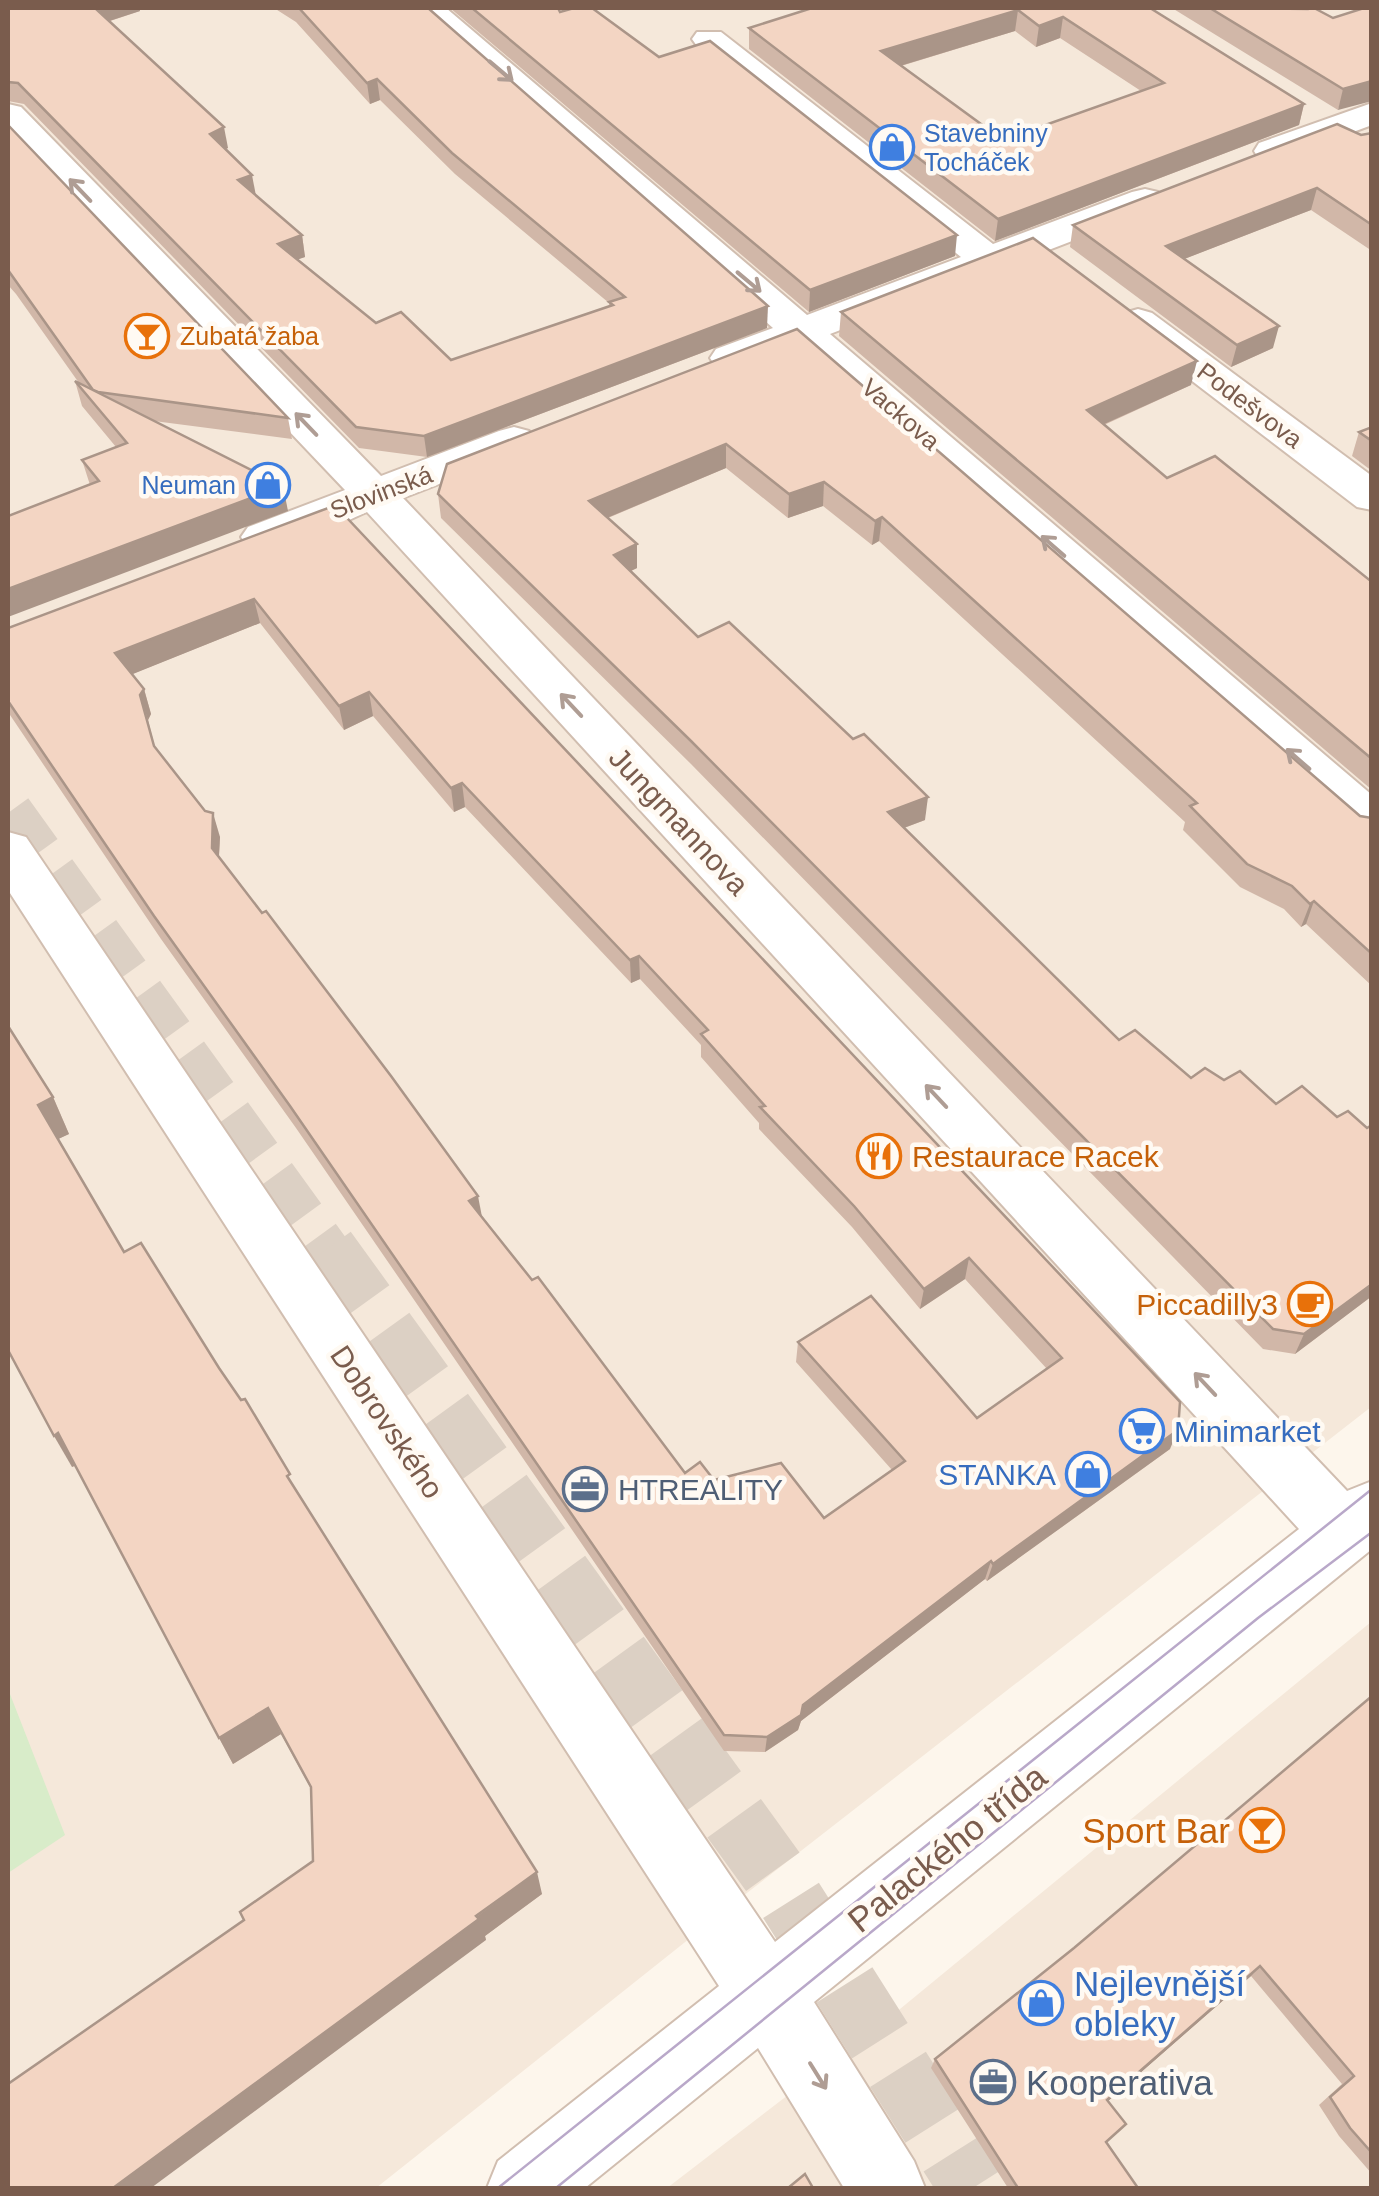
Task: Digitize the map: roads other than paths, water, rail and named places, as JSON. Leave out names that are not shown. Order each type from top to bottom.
[{"type":"street","name":"Vackova","points":[[427,8],[804,329],[1372,823]]},
{"type":"street","points":[[709,39],[988,259]]},
{"type":"street","points":[[1235,165],[1318,117],[1372,113]]},
{"type":"street","name":"Jungmannova","points":[[8,115],[1358,1521]]},
{"type":"street","points":[[1318,117],[1372,151]]},
{"type":"street","points":[[696,371],[1180,186]]},
{"type":"street","points":[[1033,242],[1064,266]]},
{"type":"street","name":"Podešvova","points":[[1110,300],[1372,496]]},
{"type":"street","name":"Slovinská","points":[[225,552],[549,427]]},
{"type":"street","name":"Dobrovského","points":[[8,850],[766,1993],[888,2188]]},
{"type":"street","name":"Palackého třída","points":[[525,2188],[1358,1521]]},
{"type":"tunnel","points":[[8,813],[326,1253]]},
{"type":"tunnel","points":[[324,1251],[773,1872],[973,2188]]},
{"type":"tram line","points":[[498,2188],[1372,1489]]},
{"type":"tram line","points":[[556,2188],[1258,1618],[1372,1532]]},
{"type":"place","name":"Stavebniny Tocháček","points":[[892,147]]},
{"type":"place","name":"Zubatá žaba","points":[[147,336]]},
{"type":"place","name":"Neuman","points":[[268,485]]},
{"type":"place","name":"Restaurace Racek","points":[[879,1156]]},
{"type":"place","name":"Piccadilly3","points":[[1310,1304]]},
{"type":"place","name":"Minimarket","points":[[1142,1431]]},
{"type":"place","name":"STANKA","points":[[1088,1474]]},
{"type":"place","name":"HTREALITY","points":[[585,1489]]},
{"type":"place","name":"Sport Bar","points":[[1262,1830]]},
{"type":"place","name":"Nejlevnější obleky","points":[[1041,2003]]},
{"type":"place","name":"Kooperativa","points":[[993,2082]]}]
